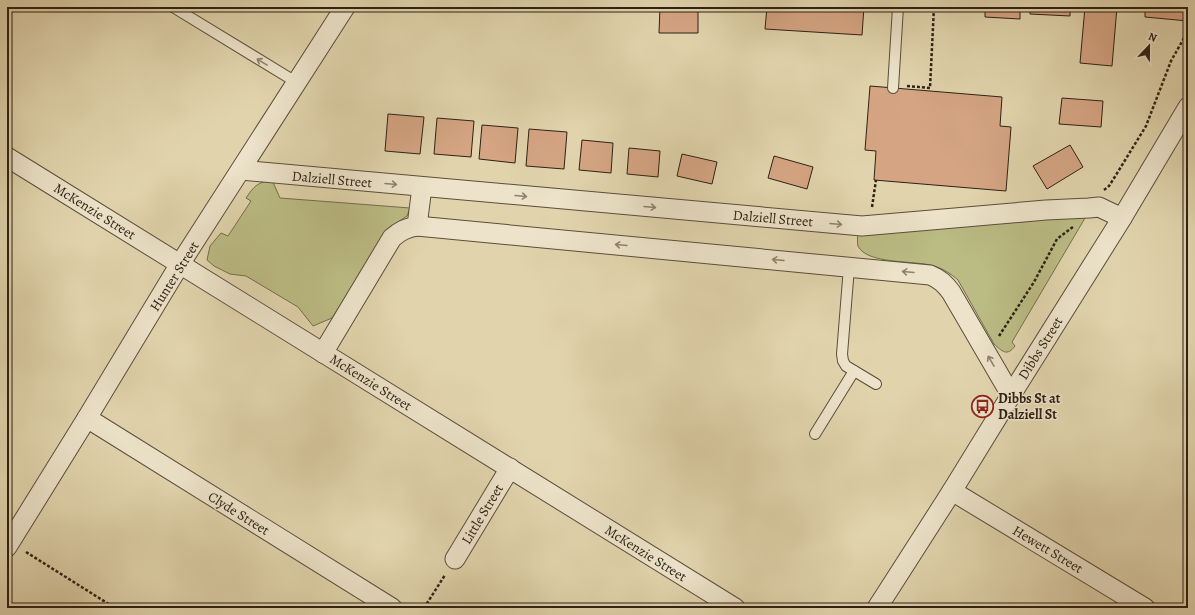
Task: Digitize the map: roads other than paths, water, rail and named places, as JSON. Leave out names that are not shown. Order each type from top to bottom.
[{"type":"street","name":"Hunter Street","points":[[8,545],[180,264],[345,7]]},
{"type":"street","name":"Dibbs Street","points":[[877,608],[1122,218],[1188,107]]},
{"type":"street","name":"McKenzie Street","points":[[7,156],[735,608]]},
{"type":"street","name":"Dalziell Street","points":[[241,170],[862,226],[1099,207],[1122,218]]},
{"type":"street","points":[[417,226],[422,187]]},
{"type":"street","points":[[323,353],[392,238],[399,232],[417,226],[930,275],[939,278],[951,292],[1011,395]]},
{"type":"street","name":"Clyde Street","points":[[87,418],[392,608]]},
{"type":"street","name":"Little Street","points":[[455,559],[510,468]]},
{"type":"street","name":"Hewett Street","points":[[952,490],[1145,608]]},
{"type":"lane","points":[[173,7],[296,82]]},
{"type":"lane","points":[[898,7],[898,86]]},
{"type":"lane","points":[[849,267],[842,354],[843,361],[846,366],[876,384]]},
{"type":"lane","points":[[815,434],[854,371]]},
{"type":"place","name":"Dibbs St at Dalziell St","points":[[982,406]]}]
